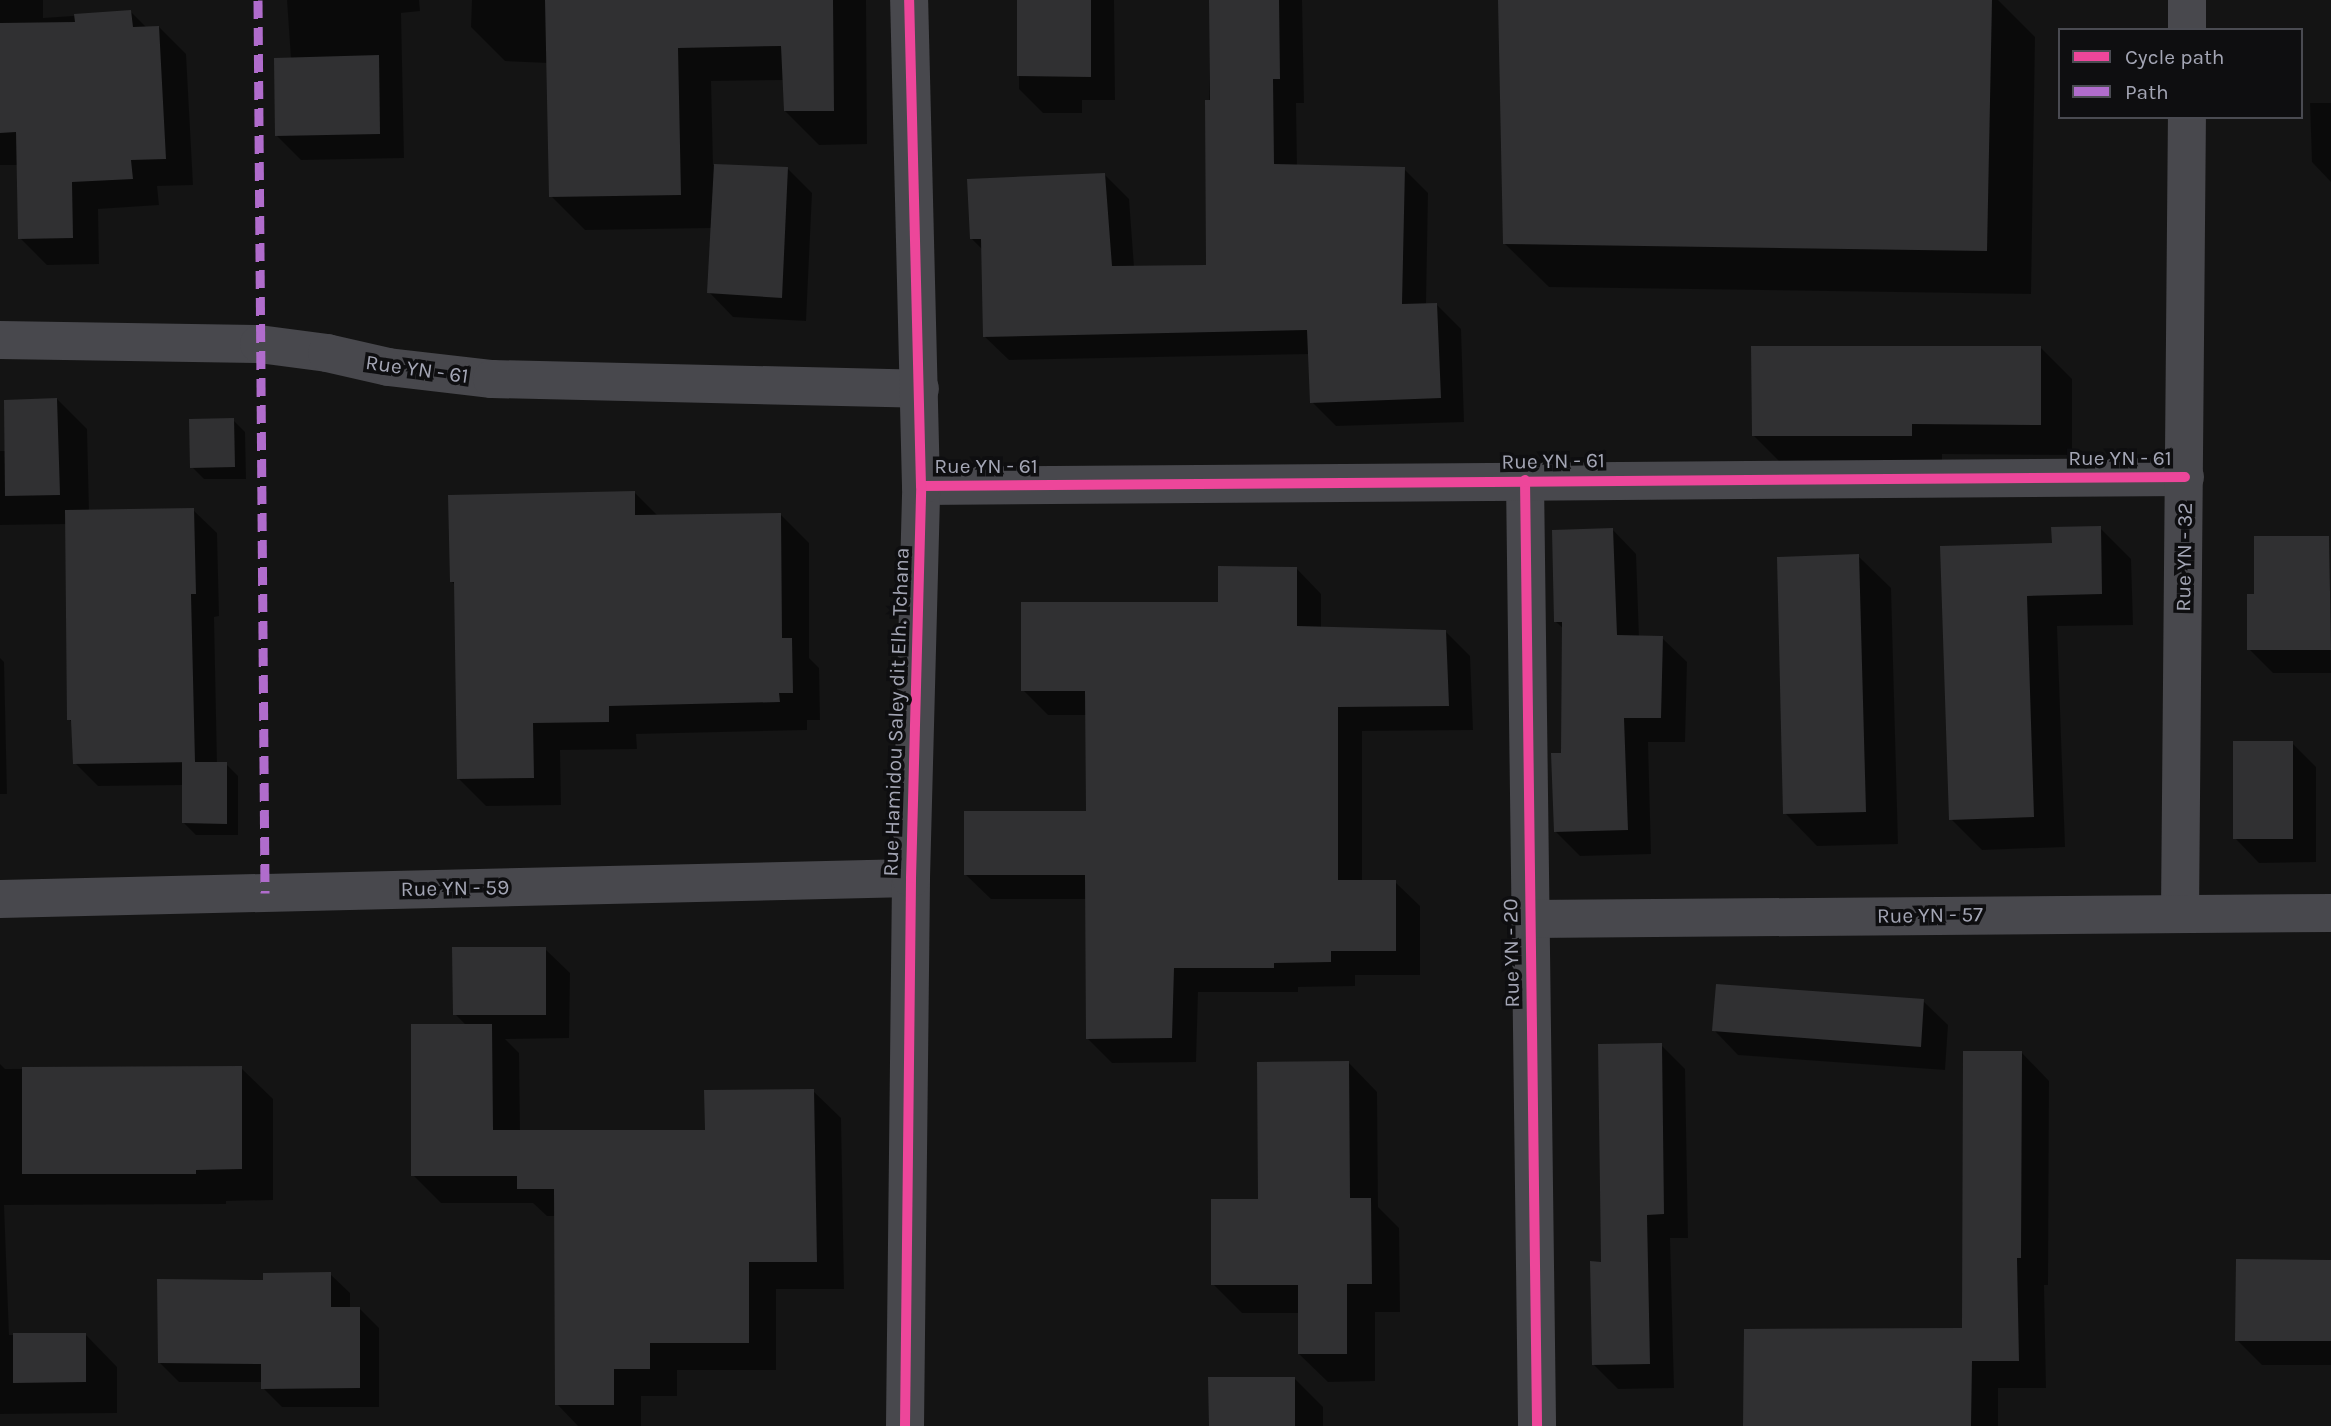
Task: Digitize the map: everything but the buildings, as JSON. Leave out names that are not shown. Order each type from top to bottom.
[{"type":"street","name":"Rue Hamidou Saley dit Elh. Tchana","points":[[905,1426],[911,878],[922,486],[909,0]]},
{"type":"street","points":[[2187,0],[2187,28]]},
{"type":"street","name":"Rue YN - 32","points":[[2180,912],[2187,119]]},
{"type":"street","name":"Rue YN - 61","points":[[0,340],[259,344],[388,367],[492,379],[920,389]]},
{"type":"street","name":"Rue YN - 61","points":[[922,486],[2185,477]]},
{"type":"street","name":"Rue YN - 20","points":[[1525,480],[1537,1426]]},
{"type":"street","name":"Rue YN - 59","points":[[0,899],[911,878]]},
{"type":"street","name":"Rue YN - 57","points":[[1530,919],[2331,912]]},
{"type":"marked path","points":[[258,0],[265,893]]},
{"type":"cycle path","points":[[905,1426],[911,878],[921,486],[909,0]]},
{"type":"cycle path","points":[[921,486],[2185,477]]},
{"type":"cycle path","points":[[1525,480],[1537,1426]]}]
